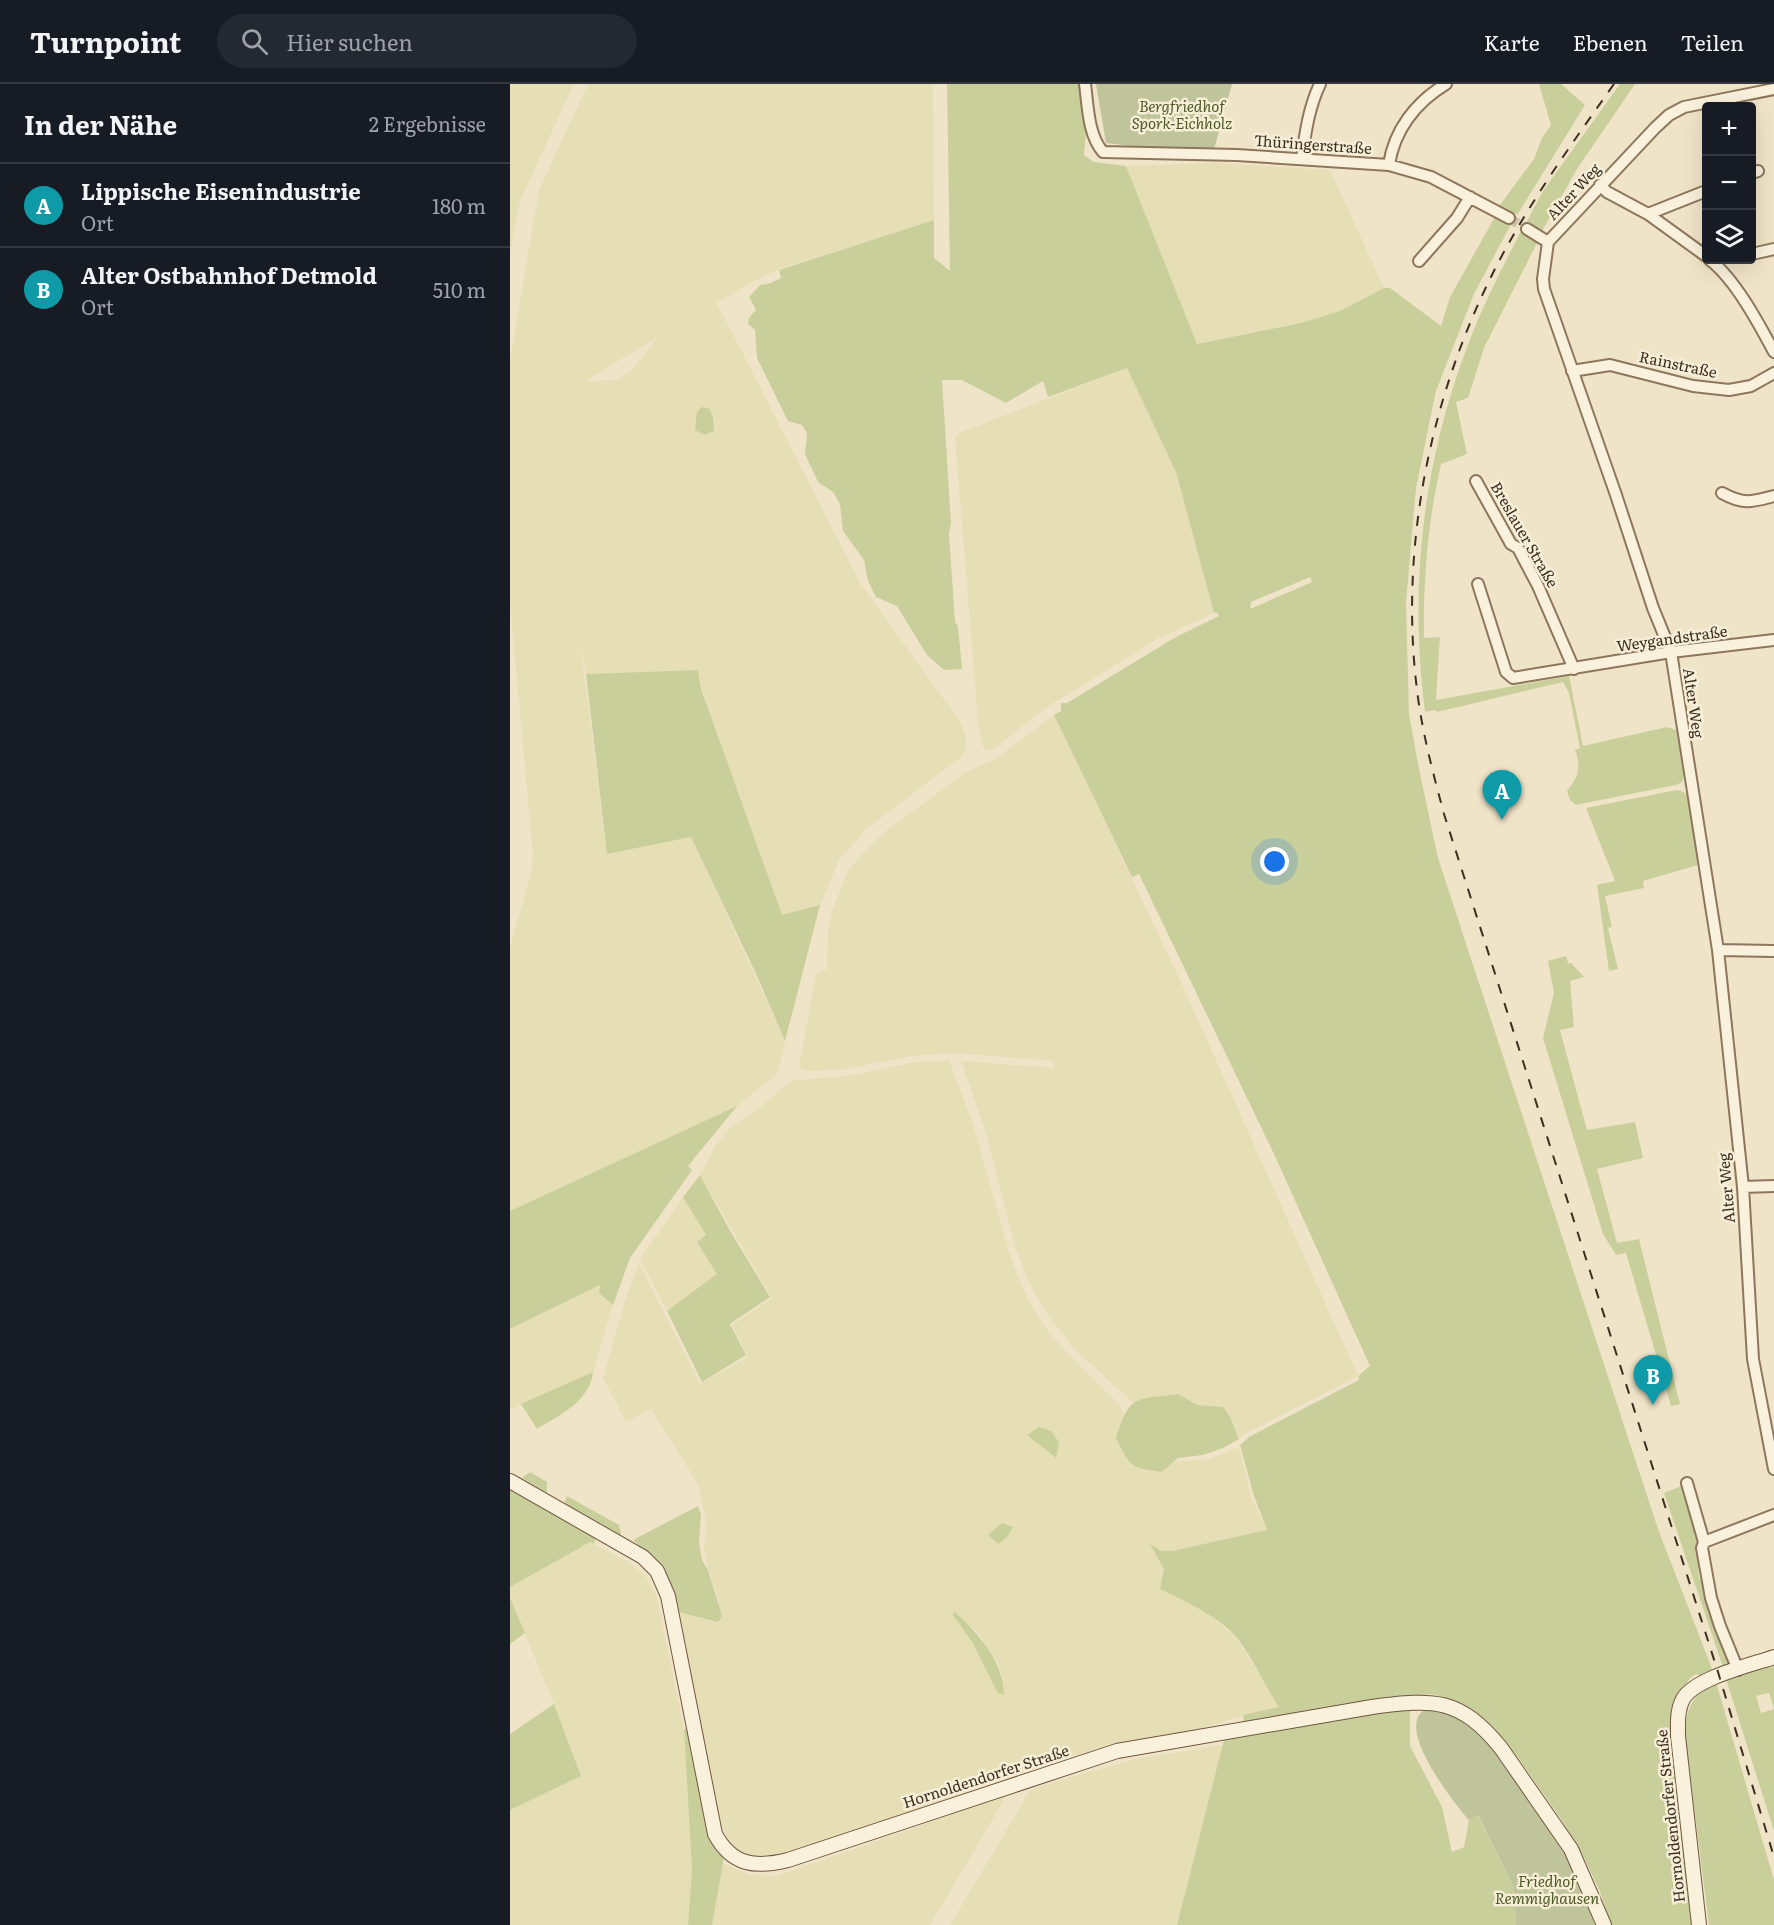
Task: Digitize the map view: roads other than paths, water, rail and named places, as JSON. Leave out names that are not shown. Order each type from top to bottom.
[{"type":"street","name":"Thüringerstraße","points":[[1085,84],[1088,111],[1096,144],[1103,152],[1302,159],[1389,165],[1431,177],[1509,218]]},
{"type":"street","points":[[1302,159],[1306,130],[1320,84]]},
{"type":"street","points":[[1389,165],[1400,128],[1420,104],[1446,84]]},
{"type":"street","name":"Alter Weg","points":[[1774,89],[1697,104],[1669,115],[1654,128],[1548,242],[1543,279],[1544,289],[1653,608],[1671,652],[1718,950],[1743,1187],[1753,1359],[1774,1469]]},
{"type":"street","points":[[1600,185],[1607,192],[1648,214],[1702,252]]},
{"type":"street","points":[[1648,214],[1702,193]]},
{"type":"street","points":[[1419,261],[1457,218],[1470,198]]},
{"type":"street","points":[[1527,229],[1548,242]]},
{"type":"street","points":[[1756,253],[1774,249]]},
{"type":"street","points":[[1720,264],[1774,352]]},
{"type":"street","name":"Rainstraße","points":[[1572,371],[1610,365],[1693,386],[1730,390],[1751,386],[1774,374]]},
{"type":"street","name":"Breslauer Straße","points":[[1476,481],[1511,544],[1518,548],[1538,586],[1574,669]]},
{"type":"street","points":[[1722,493],[1736,501],[1748,503],[1774,496]]},
{"type":"street","name":"Weygandstraße","points":[[1478,584],[1509,677],[1521,678],[1671,652],[1774,640]]},
{"type":"street","points":[[1718,950],[1774,951]]},
{"type":"street","points":[[1743,1187],[1774,1186]]},
{"type":"street","name":"Hornoldendorfer Straße","points":[[510,1482],[643,1557],[661,1578],[668,1596],[715,1834],[727,1851],[743,1862],[766,1865],[788,1860],[1117,1751],[1372,1707],[1431,1702],[1452,1707],[1469,1716],[1489,1733],[1501,1748],[1571,1849],[1604,1925]]},
{"type":"street","points":[[1687,1483],[1704,1542],[1702,1548],[1711,1598],[1738,1670]]},
{"type":"street","points":[[1704,1542],[1774,1515]]},
{"type":"street","name":"Hornoldendorfer Straße","points":[[1700,1925],[1678,1736],[1678,1712],[1683,1700],[1695,1686],[1774,1657]]},
{"type":"tunnel","points":[[1509,218],[1527,229]]},
{"type":"railway","points":[[1614,84],[1524,217],[1498,263],[1475,312],[1455,364],[1438,417],[1417,525],[1413,580],[1413,635],[1417,690],[1425,737],[1444,814],[1718,1672],[1774,1857]]},
{"type":"place","name":"Lippische Eisenindustrie","points":[[1502,820]]},
{"type":"place","name":"Alter Ostbahnhof Detmold","points":[[1653,1405]]},
{"type":"park label","name":"Bergfriedhof Spork-Eichholz","points":[[1182,116]]},
{"type":"park label","name":"Friedhof Remmighausen","points":[[1547,1890]]}]
